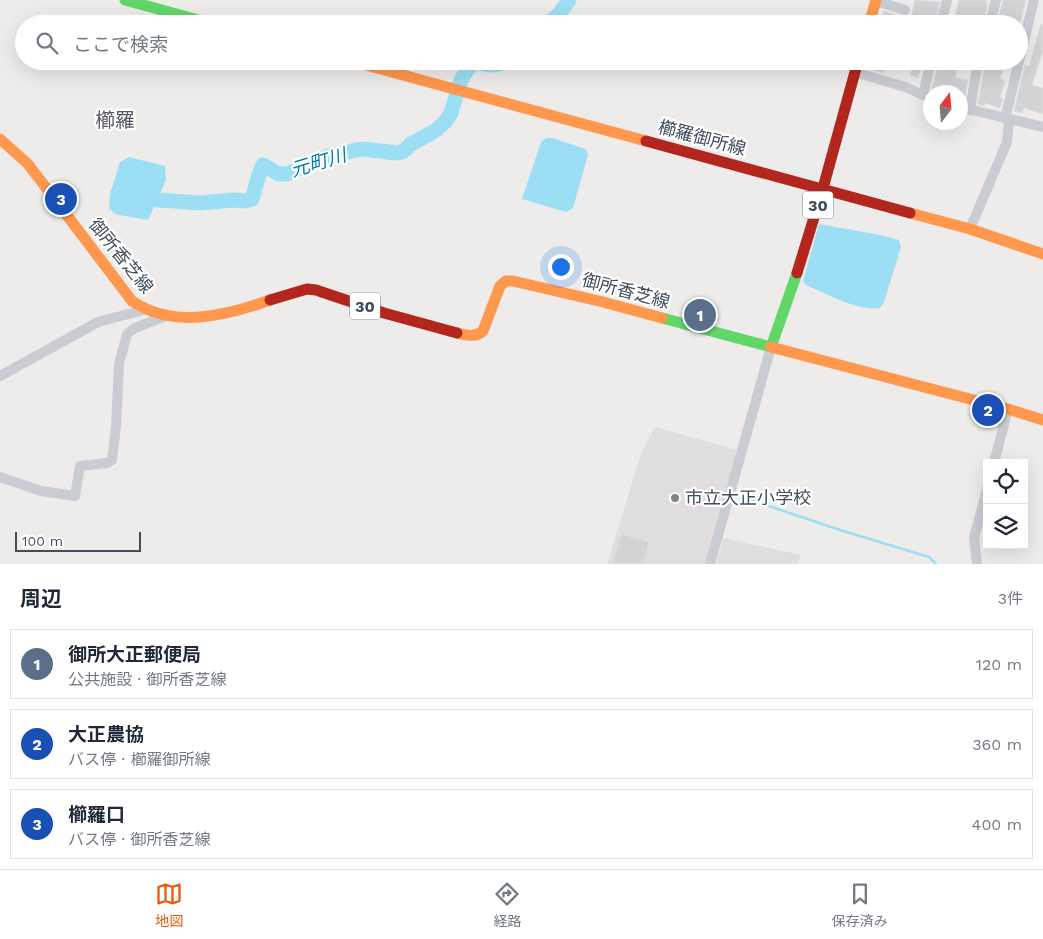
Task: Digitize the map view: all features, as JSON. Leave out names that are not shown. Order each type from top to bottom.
[{"type":"main road","points":[[125,0],[180,15]]},
{"type":"main road","points":[[872,15],[876,0]]},
{"type":"main road","name":"櫛羅御所線","points":[[385,70],[970,229],[1043,254]]},
{"type":"main road","name":"30","points":[[771,347],[782,312],[789,298],[823,188],[856,70]]},
{"type":"main road","name":"御所香芝線","points":[[0,140],[28,164],[132,302],[144,310],[164,316],[204,318],[220,315],[307,289],[316,290],[407,320],[469,336],[478,335],[483,331],[500,286],[506,282],[513,281],[603,302],[771,347]]},
{"type":"main road","points":[[771,347],[1008,409],[1043,420]]},
{"type":"street","points":[[876,0],[905,10]]},
{"type":"street","points":[[943,15],[947,0]]},
{"type":"street","points":[[992,15],[996,0]]},
{"type":"street","points":[[1028,40],[1037,5]]},
{"type":"street","points":[[864,70],[923,95]]},
{"type":"street","points":[[928,85],[930,70]]},
{"type":"street","points":[[968,101],[976,70]]},
{"type":"street","points":[[970,229],[1007,142],[1007,120],[1020,70]]},
{"type":"street","points":[[968,110],[1043,127]]},
{"type":"street","points":[[0,376],[98,322],[144,310]]},
{"type":"street","points":[[0,477],[41,491],[75,496],[80,466],[112,460],[116,428],[119,364],[127,334],[135,328],[164,316]]},
{"type":"street","points":[[710,564],[771,347]]},
{"type":"street","points":[[995,459],[1008,409]]},
{"type":"street","points":[[977,564],[974,538],[983,504]]},
{"type":"shaded area","name":"市立大正小学校","points":[[655,427],[737,450],[705,564],[607,564],[641,454]]},
{"type":"shaded area","points":[[724,538],[801,555],[798,564],[716,564]]},
{"type":"water","points":[[546,138],[552,138],[586,149],[588,155],[573,208],[566,212],[522,199],[541,142]]},
{"type":"water","points":[[129,157],[165,166],[166,180],[148,220],[115,214],[109,208],[110,194],[120,162]]},
{"type":"water","points":[[819,224],[899,240],[901,247],[884,302],[880,308],[861,307],[852,304],[806,285],[803,281]]},
{"type":"building","points":[[915,0],[940,2],[936,15],[911,15]]},
{"type":"building","points":[[959,0],[987,0],[985,15],[955,15]]},
{"type":"building","points":[[1003,0],[1026,0],[1022,15],[999,15]]},
{"type":"building","points":[[884,11],[896,15],[883,15]]},
{"type":"building","points":[[1041,24],[1043,25],[1043,51],[1032,85],[1043,88],[1043,114],[1024,108],[1022,113],[1014,111],[1024,70],[1028,70]]},
{"type":"building","points":[[911,70],[920,70],[918,78],[910,75]]},
{"type":"building","points":[[937,70],[954,70],[957,71],[955,78],[968,80],[967,85],[933,85]]},
{"type":"building","points":[[984,70],[1003,70],[1000,79],[1005,81],[1000,98],[1003,98],[1000,108],[985,103],[984,106],[978,104]]},
{"type":"building","points":[[621,534],[649,542],[643,564],[612,564]]},
{"type":"waterway","name":"元町川","points":[[558,15],[569,0]]},
{"type":"waterway","name":"元町川","points":[[139,195],[159,200],[200,203],[244,201],[252,199],[263,165],[279,174],[287,174],[328,156],[362,149],[397,153],[404,151],[411,144],[435,131],[445,122],[451,113],[461,80],[467,70]]},
{"type":"waterway","points":[[736,495],[840,530],[929,557],[936,564]]},
{"type":"traffic: fast","points":[[125,0],[180,15]]},
{"type":"traffic: fast","points":[[662,318],[771,347],[797,273]]},
{"type":"traffic: slow","points":[[872,15],[876,0]]},
{"type":"traffic: slow","points":[[384,70],[646,141]]},
{"type":"traffic: slow","points":[[0,139],[28,164],[132,301],[148,310],[165,315],[200,317],[236,311],[270,300]]},
{"type":"traffic: slow","points":[[910,213],[970,229],[1043,254]]},
{"type":"traffic: slow","points":[[457,333],[474,335],[483,331],[500,286],[506,281],[603,302],[662,318]]},
{"type":"traffic: slow","points":[[771,347],[1008,409],[1043,420]]},
{"type":"traffic: jam","points":[[797,273],[856,70]]},
{"type":"traffic: jam","points":[[646,141],[910,213]]},
{"type":"traffic: jam","points":[[270,300],[307,289],[316,290],[384,313],[457,333]]},
{"type":"place","name":"櫛羅口","points":[[61,199]]},
{"type":"place","name":"御所大正郵便局","points":[[700,315]]},
{"type":"place","name":"大正農協","points":[[988,410]]},
{"type":"place","name":"市立大正小学校","points":[[675,498]]},
{"type":"district","name":"櫛羅","points":[[115,120]]}]
